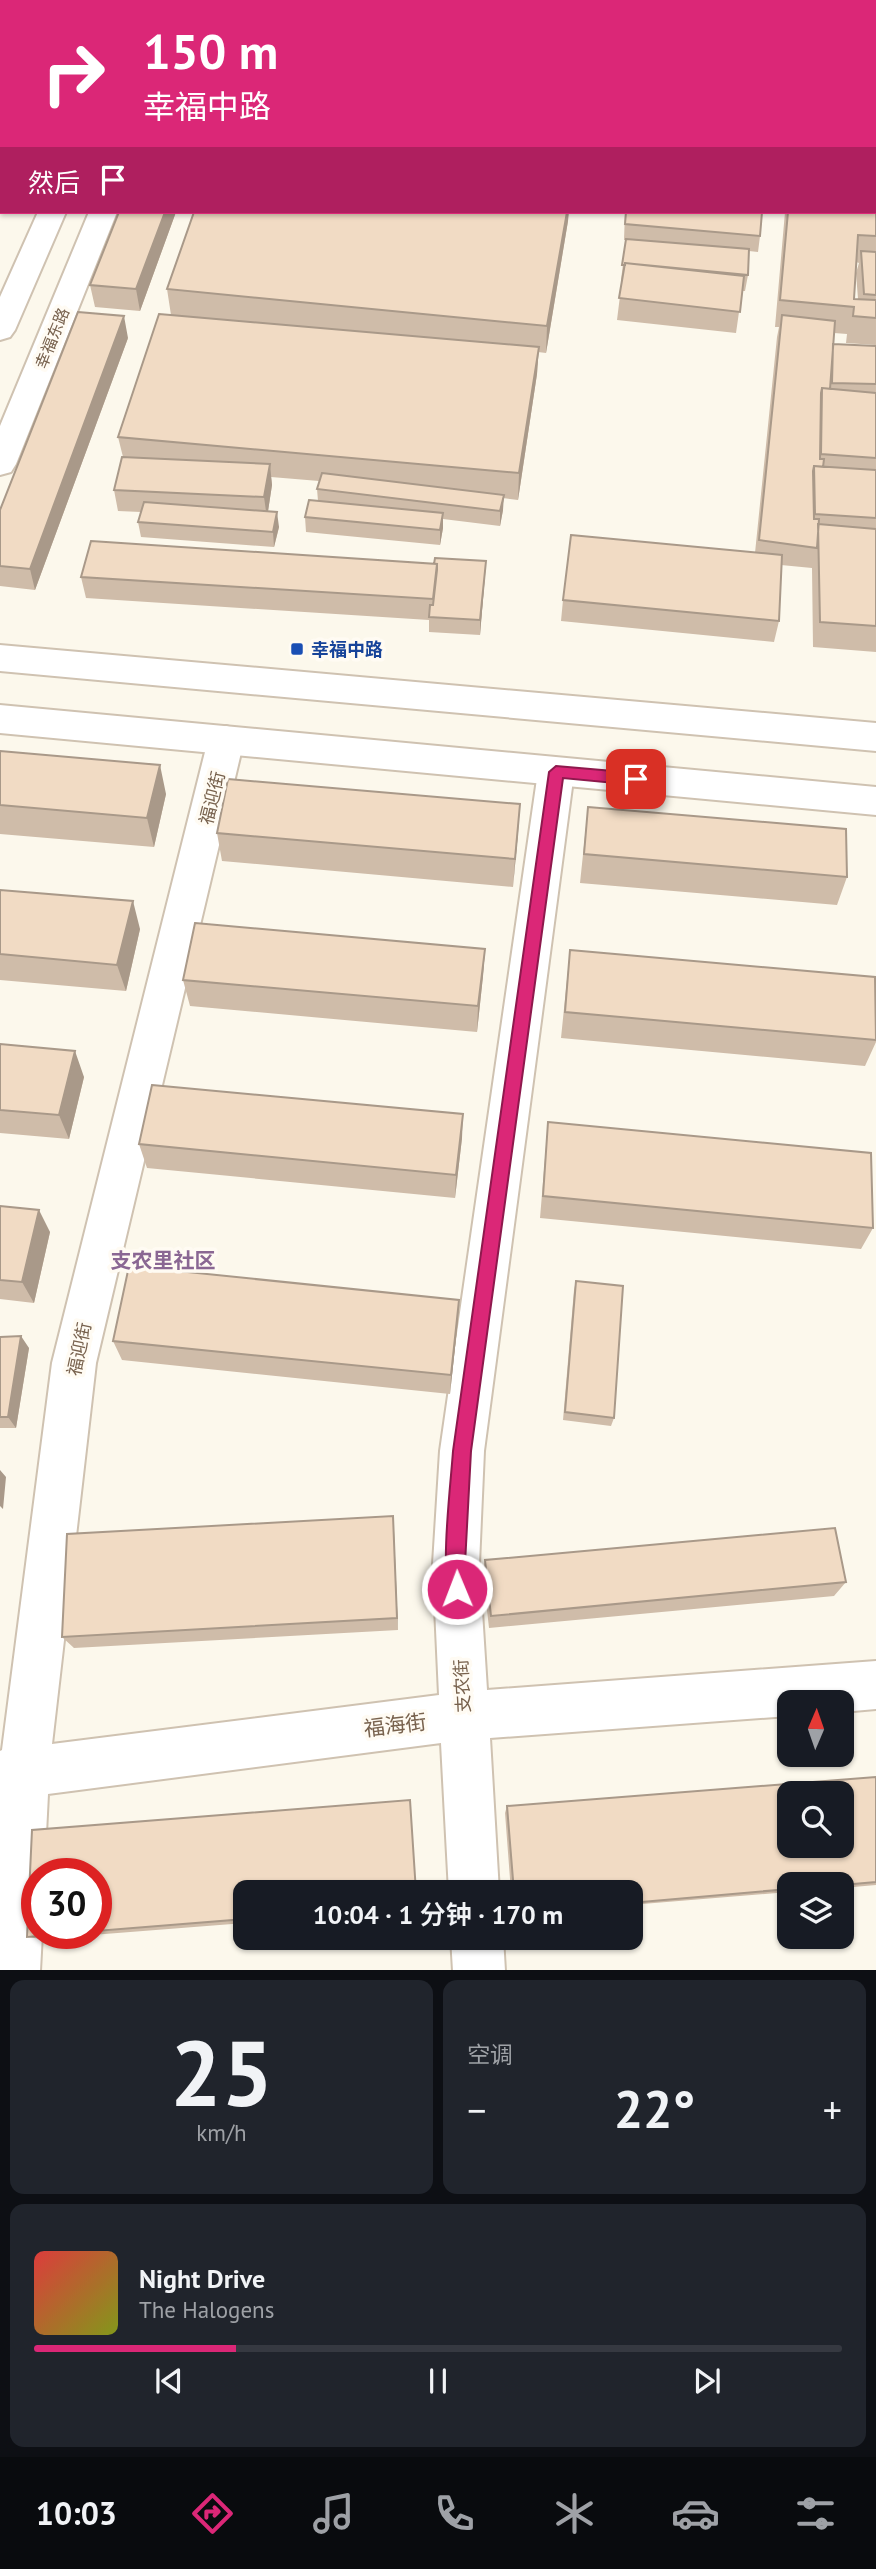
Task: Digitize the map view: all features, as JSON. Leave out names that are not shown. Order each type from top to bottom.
[{"type":"street","points":[[0,330],[51,214]]},
{"type":"street","name":"幸福东路","points":[[0,464],[102,214]]},
{"type":"street","points":[[0,658],[876,737]]},
{"type":"street","points":[[0,719],[876,801]]},
{"type":"street","name":"福迎街","points":[[14,1970],[12,1773],[74,1363],[226,740]]},
{"type":"street","name":"支农街","points":[[473,1880],[456,1564],[462,1451],[556,772]]},
{"type":"street","name":"福海街","points":[[12,1773],[463,1716],[876,1685]]},
{"type":"street","points":[[478,1950],[479,1970]]},
{"type":"building","points":[[118,214],[164,214],[136,289],[90,285]]},
{"type":"building","points":[[193,214],[567,214],[547,326],[167,289]]},
{"type":"building","points":[[626,214],[762,214],[760,236],[625,224]]},
{"type":"building","points":[[788,214],[876,214],[876,236],[858,235],[854,299],[876,300],[876,318],[853,316],[854,307],[780,300]]},
{"type":"building","points":[[626,239],[749,249],[748,275],[625,263],[622,265]]},
{"type":"building","points":[[861,251],[876,252],[876,295],[864,294]]},
{"type":"building","points":[[625,263],[744,276],[740,312],[619,298]]},
{"type":"building","points":[[78,312],[124,316],[30,569],[0,566],[0,510]]},
{"type":"building","points":[[159,314],[539,347],[519,473],[118,437]]},
{"type":"building","points":[[782,315],[835,321],[830,389],[822,388],[821,393],[820,459],[824,459],[823,467],[814,466],[813,471],[814,519],[819,519],[817,548],[759,540]]},
{"type":"building","points":[[833,344],[876,346],[876,384],[832,383]]},
{"type":"building","points":[[822,388],[876,393],[876,458],[821,454]]},
{"type":"building","points":[[122,457],[270,464],[264,497],[114,490]]},
{"type":"building","points":[[814,466],[876,470],[876,518],[815,514]]},
{"type":"building","points":[[322,473],[504,495],[500,511],[317,489]]},
{"type":"building","points":[[309,500],[443,513],[440,530],[305,517]]},
{"type":"building","points":[[144,502],[277,512],[273,532],[138,522]]},
{"type":"building","points":[[818,524],[876,529],[876,626],[820,622]]},
{"type":"building","points":[[571,535],[782,555],[779,621],[563,600]]},
{"type":"building","points":[[91,541],[437,564],[433,599],[81,577]]},
{"type":"building","points":[[435,558],[486,561],[480,620],[429,617],[437,570]]},
{"type":"building","points":[[0,751],[160,765],[147,818],[0,805]]},
{"type":"building","points":[[228,779],[520,804],[515,859],[217,833]]},
{"type":"building","points":[[588,807],[846,829],[847,877],[584,854]]},
{"type":"building","points":[[0,890],[133,901],[117,965],[0,954]]},
{"type":"building","points":[[195,923],[485,949],[478,1006],[183,980]]},
{"type":"building","points":[[570,950],[875,977],[876,1040],[565,1012]]},
{"type":"building","points":[[0,1044],[75,1051],[59,1115],[0,1110]]},
{"type":"building","points":[[152,1085],[463,1114],[456,1175],[139,1144]]},
{"type":"building","points":[[548,1122],[871,1153],[873,1228],[543,1196]]},
{"type":"building","points":[[0,1206],[39,1210],[22,1282],[0,1280]]},
{"type":"building","points":[[129,1266],[459,1300],[451,1375],[113,1341]]},
{"type":"building","points":[[576,1281],[623,1286],[614,1418],[565,1412]]},
{"type":"building","points":[[21,1336],[8,1417],[0,1417],[0,1337]]},
{"type":"building","points":[[393,1516],[397,1618],[62,1637],[67,1534]]},
{"type":"building","points":[[835,1528],[846,1582],[491,1616],[485,1560]]},
{"type":"building","points":[[876,1777],[876,1882],[854,1884],[854,1872],[777,1872],[777,1890],[643,1902],[643,1880],[513,1880],[507,1806],[777,1785],[777,1858],[854,1858],[854,1781],[825,1781]]},
{"type":"building","points":[[410,1800],[415,1880],[233,1880],[233,1920],[112,1930],[112,1858],[31,1858],[32,1830]]},
{"type":"place","name":"幸福中路","points":[[297,649]]},
{"type":"district","name":"支农里社区","points":[[163,1260]]},
{"type":"route","points":[[457,1589],[462,1451],[556,772],[636,779]]}]
